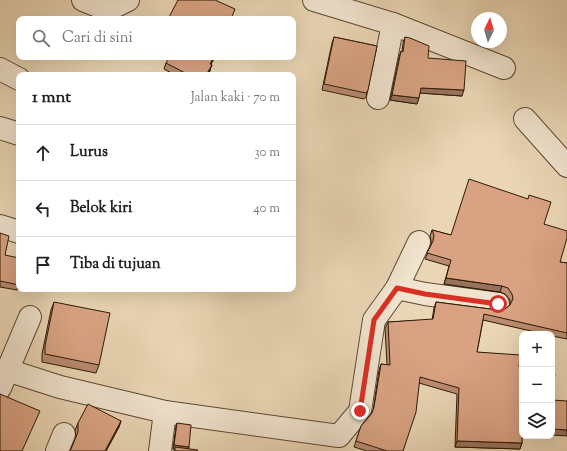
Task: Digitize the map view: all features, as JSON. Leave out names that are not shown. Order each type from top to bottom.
[{"type":"street","points":[[83,0],[108,10],[128,0]]},
{"type":"street","points":[[314,0],[393,24],[504,68]]},
{"type":"street","points":[[378,98],[393,24]]},
{"type":"street","points":[[0,69],[16,77]]},
{"type":"street","points":[[525,119],[567,166]]},
{"type":"street","points":[[0,128],[16,133]]},
{"type":"street","points":[[0,226],[16,231]]},
{"type":"street","points":[[30,317],[4,379],[60,387],[165,412],[339,436],[360,411],[374,320],[397,288],[419,242]]},
{"type":"street","points":[[397,288],[425,294],[498,304]]},
{"type":"street","points":[[160,451],[165,412]]},
{"type":"building","points":[[178,0],[215,0],[235,9],[232,16],[170,16]]},
{"type":"building","points":[[334,37],[377,46],[368,90],[366,93],[324,84]]},
{"type":"building","points":[[405,37],[429,46],[428,58],[466,61],[464,90],[421,88],[419,98],[392,95],[401,51],[403,52]]},
{"type":"building","points":[[168,60],[212,60],[210,64],[212,65],[208,72],[183,72],[166,63]]},
{"type":"building","points":[[469,179],[528,199],[529,195],[551,202],[544,224],[567,231],[567,238],[560,262],[567,263],[567,333],[484,314],[477,352],[519,355],[519,439],[522,439],[522,443],[457,441],[459,388],[420,377],[416,412],[403,451],[387,451],[356,441],[361,426],[372,413],[374,407],[381,364],[390,365],[388,322],[433,319],[436,302],[498,310],[505,309],[510,305],[513,299],[508,288],[502,286],[446,278],[451,260],[427,253],[433,241],[434,235],[432,230],[451,235]]},
{"type":"building","points":[[0,233],[9,236],[5,255],[16,257],[16,284],[0,281]]},
{"type":"building","points":[[54,302],[110,313],[99,365],[45,354],[45,346]]},
{"type":"building","points":[[0,394],[40,411],[22,451],[0,451]]},
{"type":"building","points":[[555,400],[567,401],[567,430],[555,429]]},
{"type":"building","points":[[88,404],[121,421],[105,451],[69,451],[78,432],[78,423]]},
{"type":"building","points":[[177,423],[191,425],[189,447],[174,445]]},
{"type":"building","points":[[175,447],[198,450],[175,451]]},
{"type":"route","points":[[360,411],[374,320],[397,288],[425,294],[498,304]]}]
